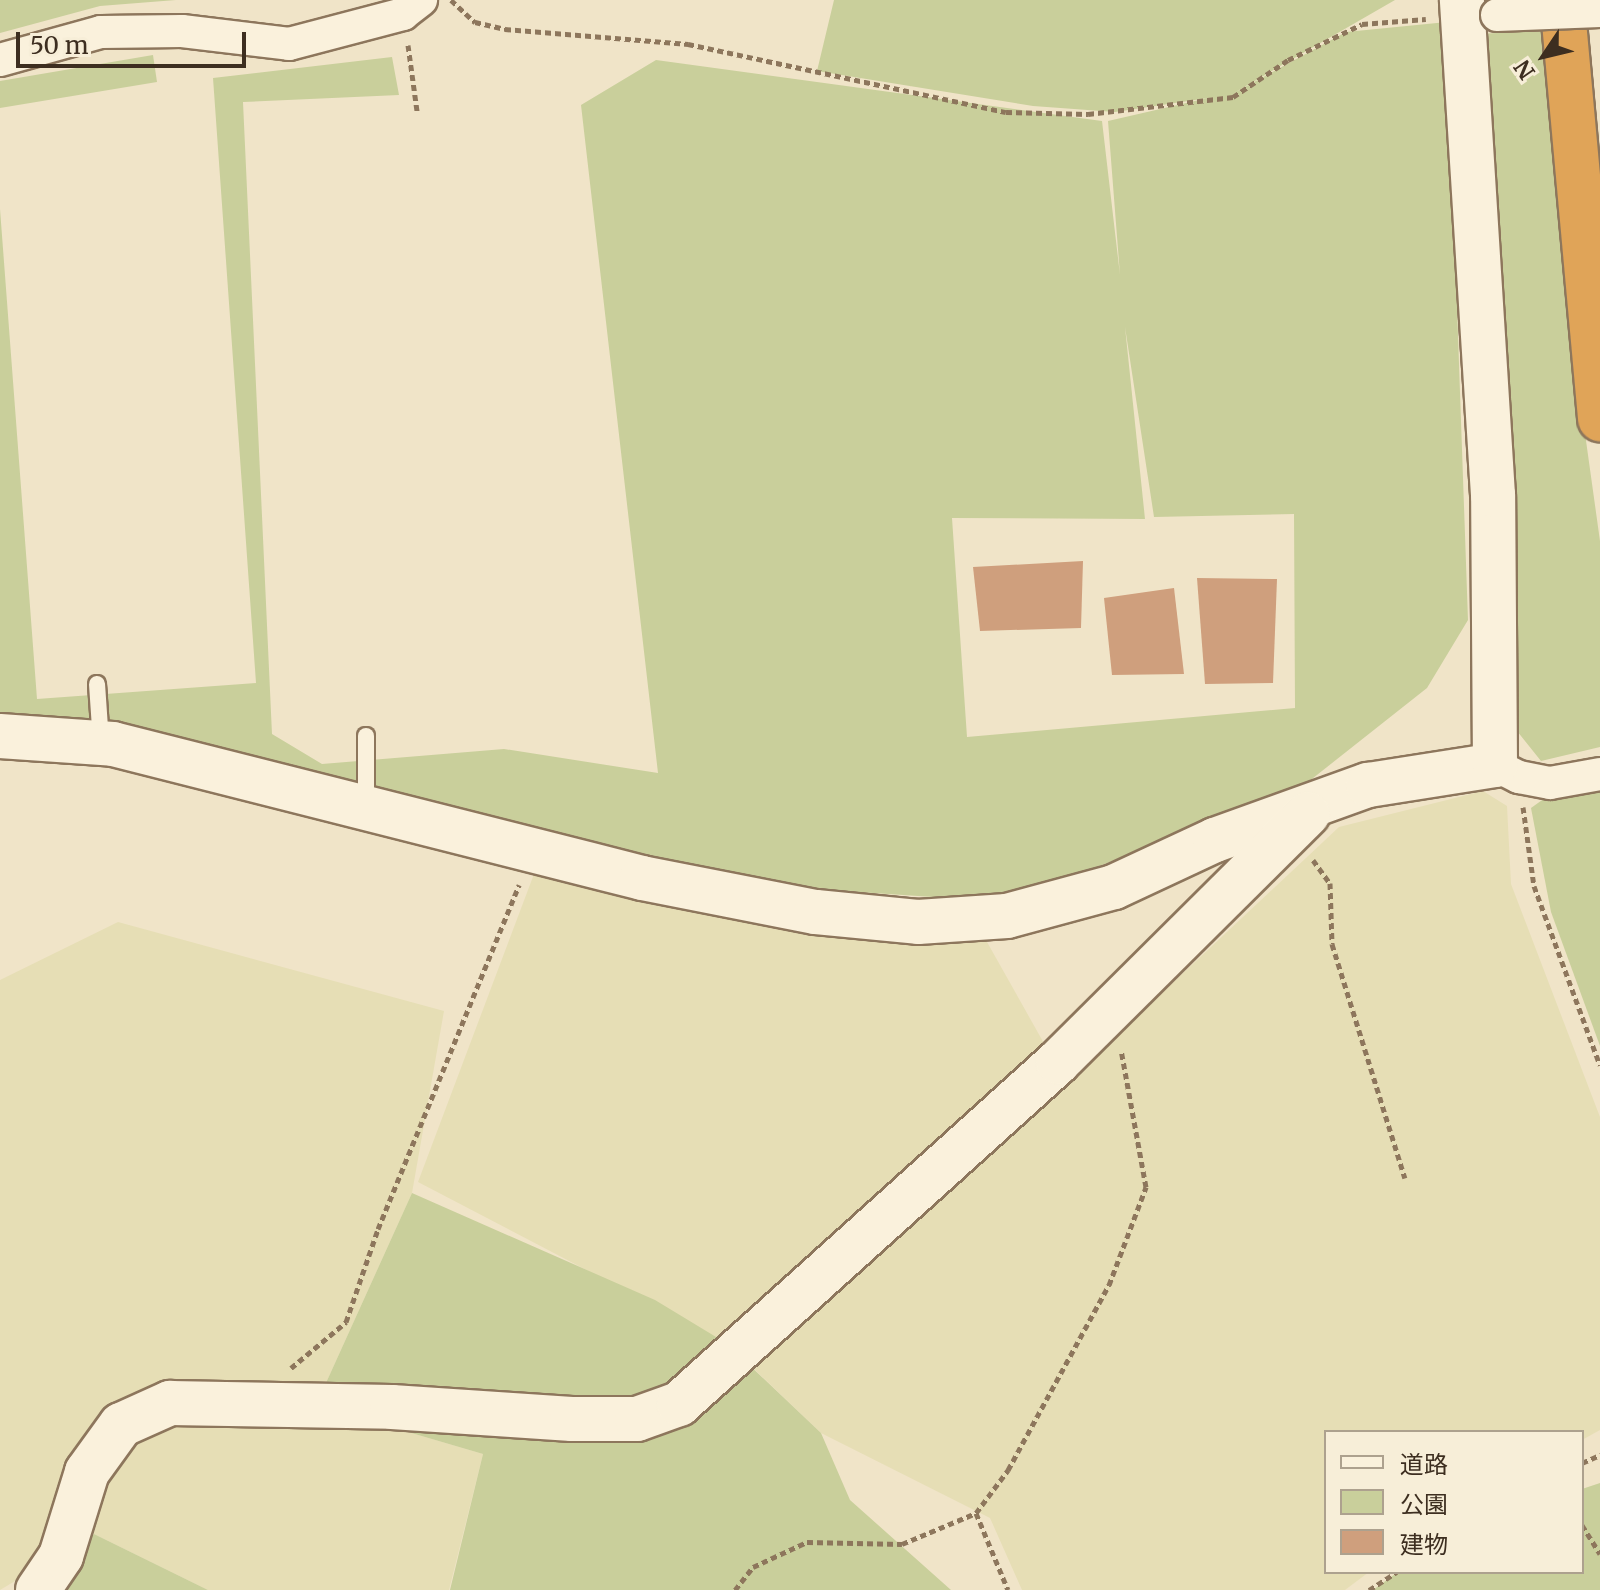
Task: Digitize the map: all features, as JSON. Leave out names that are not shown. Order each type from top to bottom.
[{"type":"highway","points":[[1562,0],[1600,419]]},
{"type":"street","points":[[0,60],[101,32],[182,31],[289,44],[412,7]]},
{"type":"street","points":[[1521,775],[1493,495],[1474,10],[1600,11]]},
{"type":"street","points":[[0,736],[101,744],[534,851],[816,912],[918,922],[1007,916],[1114,887],[1215,840],[1306,816],[1368,785],[1521,775],[1600,774]]},
{"type":"street","points":[[38,1590],[61,1556],[87,1472],[121,1425],[170,1403],[392,1407],[572,1419],[637,1419],[679,1404],[1058,1062],[1306,816]]},
{"type":"lane","points":[[97,684],[101,744]]},
{"type":"lane","points":[[366,736],[366,809]]},
{"type":"path","points":[[451,0],[475,22],[505,29],[688,44],[1006,112],[1088,114],[1233,97],[1288,60],[1362,24],[1474,10]]},
{"type":"path","points":[[412,7],[417,111]]},
{"type":"path","points":[[1521,775],[1534,886],[1600,1065]]},
{"type":"path","points":[[1306,816],[1330,883],[1332,944],[1405,1178]]},
{"type":"path","points":[[285,1371],[312,1355],[346,1322],[383,1216],[534,851]]},
{"type":"path","points":[[735,1590],[753,1567],[807,1542],[902,1544],[976,1513],[1008,1470],[1109,1285],[1146,1187],[1113,1005]]},
{"type":"path","points":[[976,1513],[1008,1590]]},
{"type":"path","points":[[1584,1528],[1600,1554]]},
{"type":"path","points":[[1369,1590],[1394,1574]]},
{"type":"shaded area","points":[[1483,791],[1507,806],[1511,884],[1600,1117],[1600,1430],[1584,1439],[1584,1430],[1324,1430],[1324,1574],[1366,1574],[1345,1590],[1022,1590],[990,1518],[821,1433],[749,1364],[1051,1097],[1339,827]]},
{"type":"shaded area","points":[[534,874],[864,931],[978,926],[1050,1054],[726,1343],[418,1182]]},
{"type":"shaded area","points":[[118,922],[444,1011],[412,1193],[316,1405],[483,1454],[449,1590],[208,1590],[94,1534],[0,1590],[0,980]]},
{"type":"green space","points":[[0,0],[176,0],[100,6],[0,33]]},
{"type":"green space","points":[[834,0],[1395,0],[1232,94],[1346,32],[1447,22],[1468,620],[1427,688],[1303,786],[1008,902],[768,886],[473,813],[0,727],[0,209],[37,699],[256,683],[213,78],[392,57],[399,95],[243,102],[272,734],[322,764],[504,749],[658,773],[581,105],[656,60],[1102,121],[1120,275],[1108,121],[1208,98],[1115,112],[1033,106],[817,71]],"holes":[[[1125,327],[1154,517],[1294,514],[1295,708],[967,737],[952,518],[1145,519]]]},
{"type":"green space","points":[[1558,30],[1556,149],[1565,290],[1600,541],[1600,747],[1541,761],[1513,726],[1477,34]]},
{"type":"green space","points":[[153,55],[157,82],[0,108],[0,81]]},
{"type":"green space","points":[[1600,791],[1600,1046],[1551,912],[1531,808],[1545,798]]},
{"type":"green space","points":[[412,1193],[655,1300],[726,1343],[821,1433],[850,1500],[951,1590],[450,1590],[483,1454],[316,1405]]},
{"type":"green space","points":[[1600,1483],[1600,1590],[1373,1590],[1395,1574],[1584,1574],[1584,1488]]},
{"type":"green space","points":[[94,1534],[208,1590],[46,1590]]},
{"type":"building","points":[[1083,561],[1081,628],[980,631],[973,567]]},
{"type":"building","points":[[1197,578],[1277,579],[1273,683],[1205,684]]},
{"type":"building","points":[[1174,588],[1184,674],[1112,675],[1104,598]]}]
